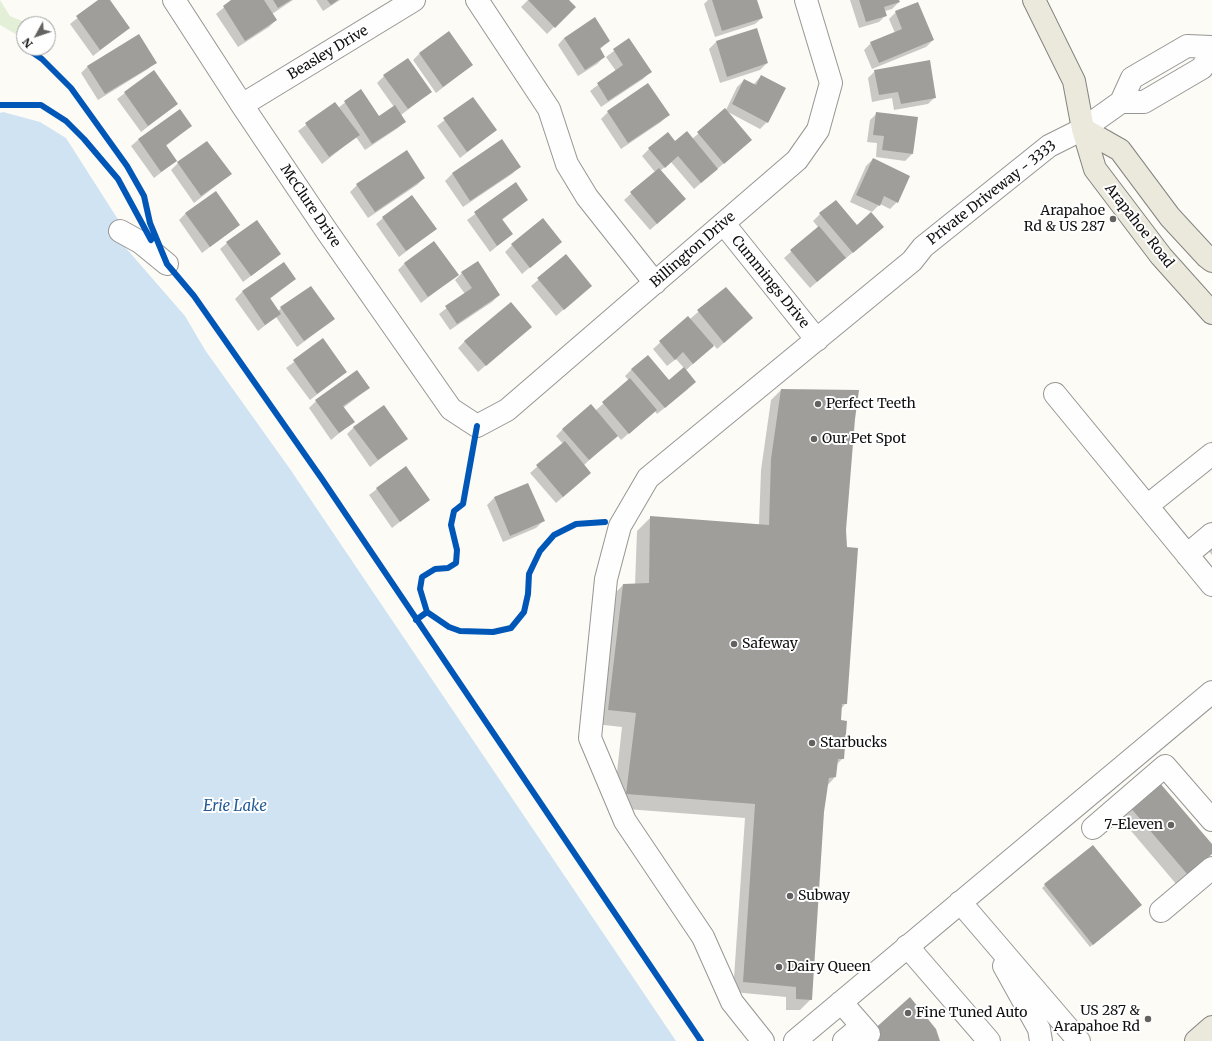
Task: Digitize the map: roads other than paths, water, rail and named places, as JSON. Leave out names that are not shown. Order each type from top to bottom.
[{"type":"main road","name":"Arapahoe Road","points":[[1034,0],[1074,81],[1083,129],[1095,169],[1161,256],[1212,313]]},
{"type":"main road","points":[[1083,129],[1120,150],[1170,217],[1212,261]]},
{"type":"main road","points":[[1196,1041],[1212,1027]]},
{"type":"street","name":"McClure Drive","points":[[174,0],[242,106],[451,409]]},
{"type":"street","name":"Beasley Drive","points":[[242,106],[414,0]]},
{"type":"street","points":[[477,0],[549,109],[567,164],[587,197],[655,283]]},
{"type":"street","name":"Billington Drive","points":[[451,409],[478,426],[507,410],[797,160],[818,130],[831,82],[806,0]]},
{"type":"street","points":[[1212,47],[1187,46],[1132,78],[1121,102],[1144,102],[1202,68],[1212,51]]},
{"type":"street","name":"Private Driveway - 3333","points":[[763,1041],[732,1002],[703,937],[625,821],[590,738],[606,579],[620,526],[648,478],[912,261],[923,247],[1049,146],[1083,129],[1121,102]]},
{"type":"street","name":"Cummings Drive","points":[[724,224],[817,340]]},
{"type":"street","points":[[120,231],[140,242],[167,264]]},
{"type":"street","points":[[1055,394],[1212,585]]},
{"type":"street","points":[[1147,506],[1212,454]]},
{"type":"street","points":[[1187,555],[1212,534]]},
{"type":"street","points":[[795,1041],[1212,692]]},
{"type":"street","points":[[1093,828],[1166,766],[1212,820]]},
{"type":"street","points":[[1161,911],[1212,868]]},
{"type":"street","points":[[960,902],[1079,1041]]},
{"type":"street","points":[[984,930],[1039,1029],[1041,1041]]},
{"type":"street","points":[[907,946],[989,1041]]},
{"type":"street","points":[[841,1002],[865,1030],[844,1041]]},
{"type":"water","name":"Erie Lake","points":[[3,112],[40,122],[66,138],[119,221],[118,239],[185,316],[205,350],[290,469],[676,1041],[0,1041],[0,113]]},
{"type":"place","name":"Arapahoe Rd & US 287","points":[[1113,219]]},
{"type":"place","name":"Perfect Teeth","points":[[818,404]]},
{"type":"place","name":"Our Pet Spot","points":[[814,439]]},
{"type":"place","name":"Safeway","points":[[734,644]]},
{"type":"place","name":"Starbucks","points":[[812,743]]},
{"type":"place","name":"7-Eleven","points":[[1171,825]]},
{"type":"place","name":"Subway","points":[[790,896]]},
{"type":"place","name":"Dairy Queen","points":[[779,967]]},
{"type":"place","name":"Fine Tuned Auto","points":[[908,1013]]},
{"type":"place","name":"US 287 & Arapahoe Rd","points":[[1148,1019]]}]
